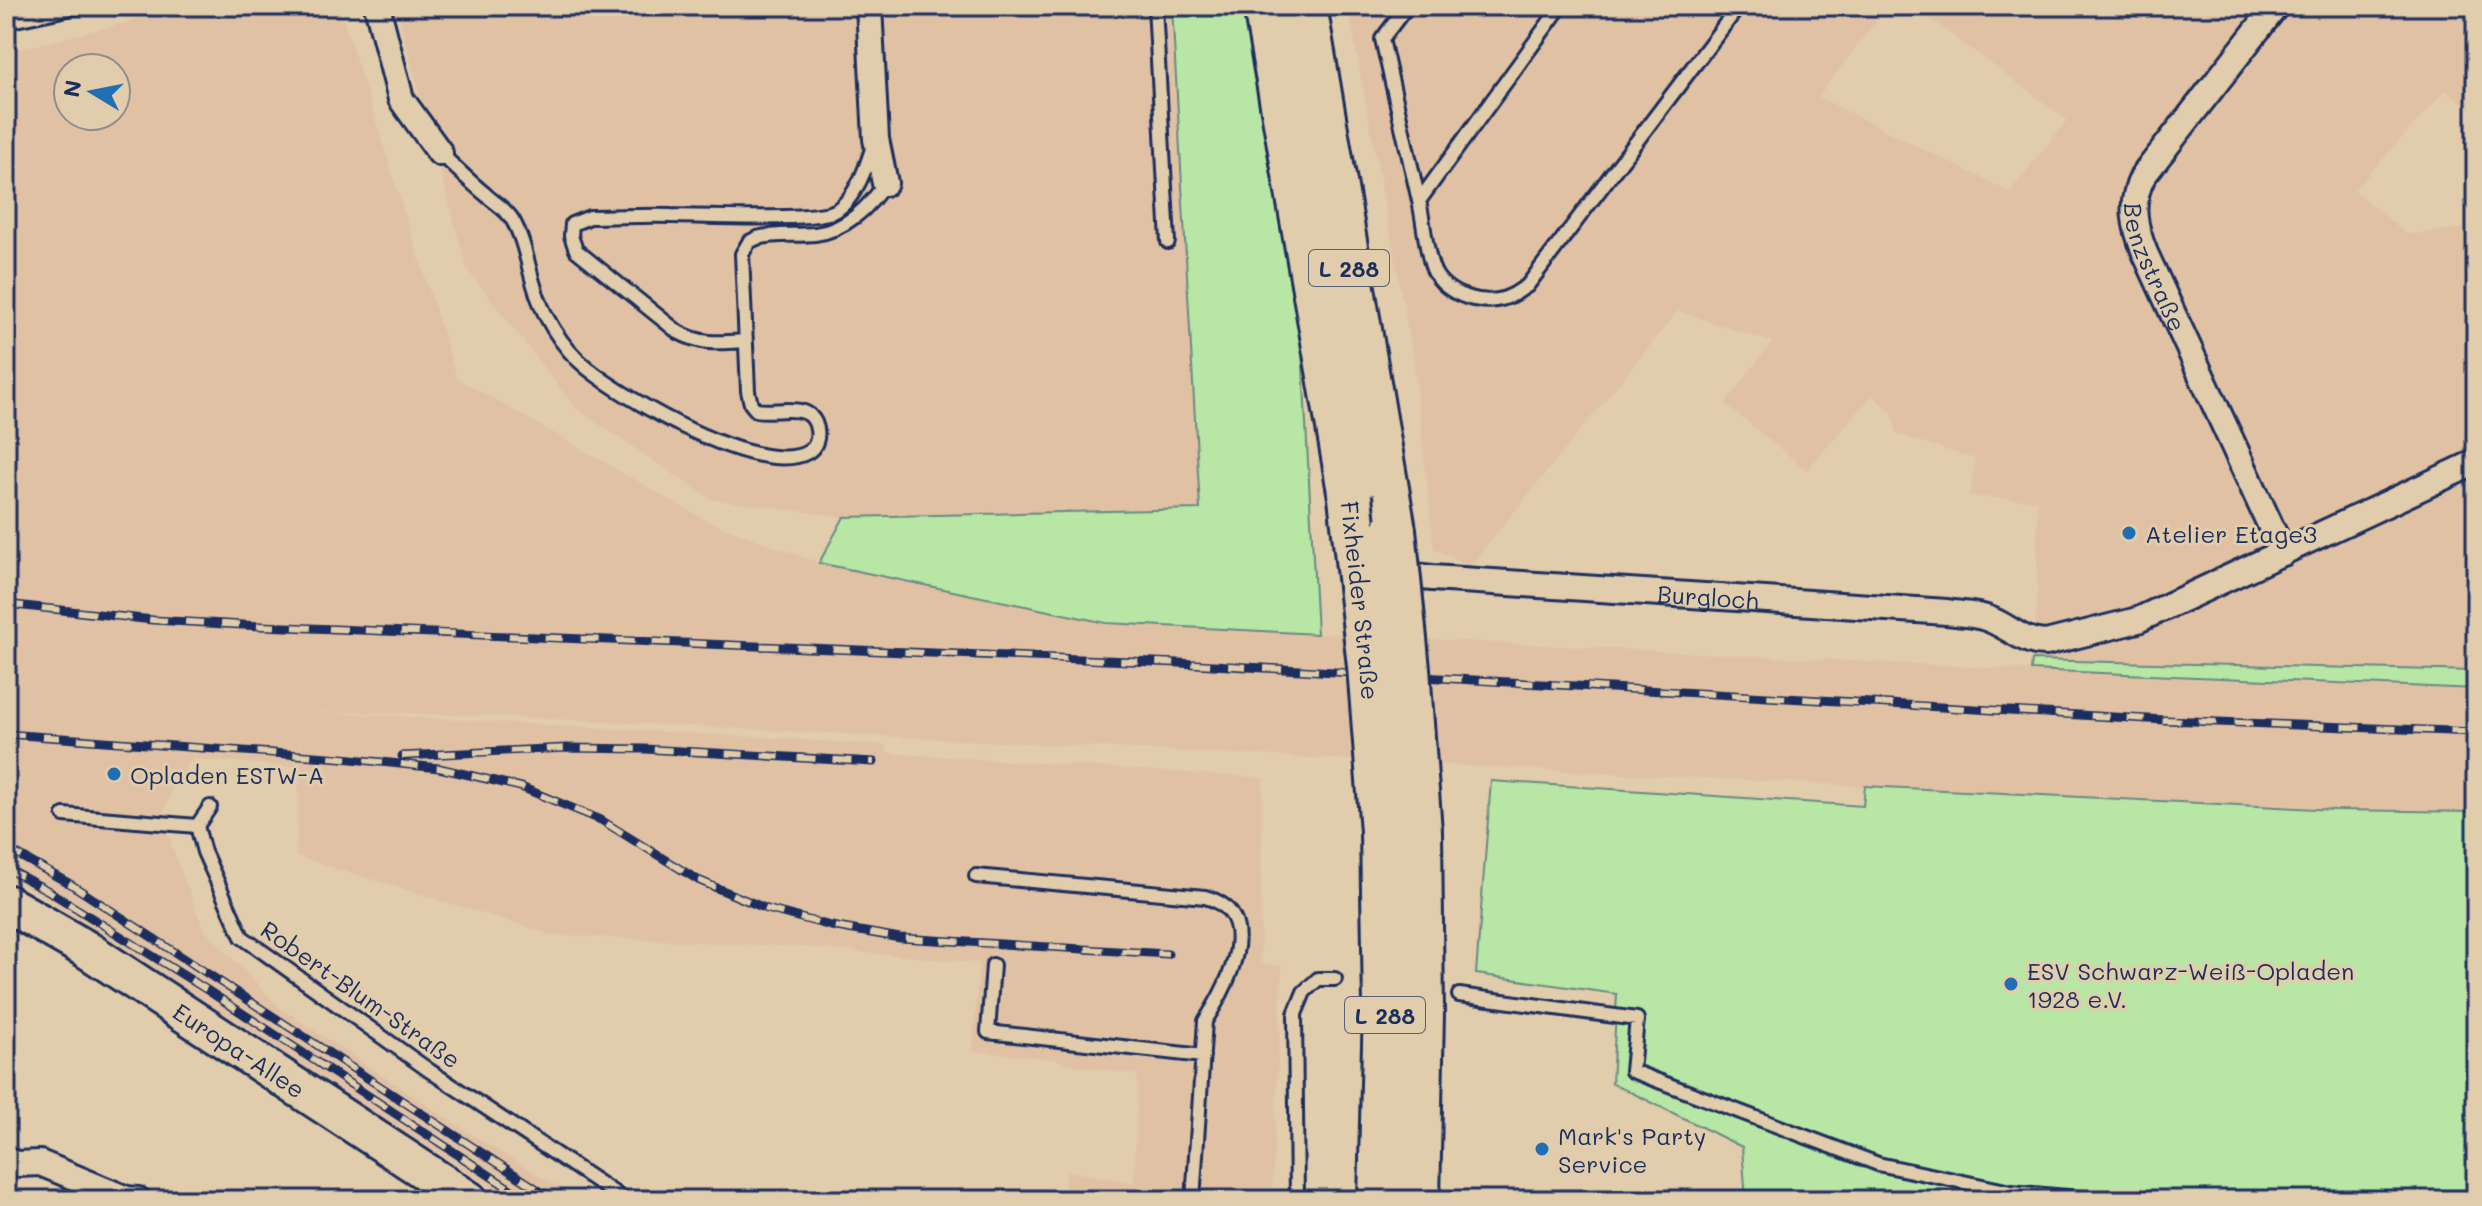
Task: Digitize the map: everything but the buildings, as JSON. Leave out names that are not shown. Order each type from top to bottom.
[{"type":"highway","name":"Fixheider Straße","points":[[1265,6],[1350,497],[1369,666],[1401,831],[1422,1013],[1418,1200]]},
{"type":"highway","name":"Fixheider Straße","points":[[1305,6],[1394,530],[1408,669],[1401,831],[1385,1006],[1380,1200]]},
{"type":"main road","name":"Europa-Allee","points":[[6,903],[86,949],[469,1200]]},
{"type":"main road","name":"Europa-Allee","points":[[6,927],[77,970],[425,1200]]},
{"type":"street","points":[[377,6],[401,99],[440,153]]},
{"type":"street","points":[[869,6],[876,139],[885,183]]},
{"type":"street","name":"Benzstraße","points":[[2276,6],[2143,176],[2136,193],[2133,214],[2145,253],[2283,553]]},
{"type":"street","points":[[2283,553],[2476,462]]},
{"type":"street","name":"Burgloch","points":[[1375,571],[1432,578],[1947,612],[1985,618],[2020,637],[2046,643],[2138,620],[2283,553]]},
{"type":"street","points":[[6,1160],[17,1164],[40,1163],[127,1199],[138,1200]]},
{"type":"lane","points":[[6,22],[82,6]]},
{"type":"lane","points":[[1155,6],[1168,242]]},
{"type":"lane","points":[[1407,6],[1382,39],[1434,271],[1448,289],[1487,301],[1508,298],[1527,286],[1739,6]]},
{"type":"lane","points":[[1419,201],[1561,6]]},
{"type":"lane","points":[[745,341],[708,343],[694,341],[678,332],[576,250],[571,240],[572,224],[590,217],[756,217],[834,213],[845,203],[865,170],[876,139]]},
{"type":"lane","points":[[440,153],[511,217],[523,244],[546,318],[584,365],[611,387],[696,433],[759,455],[785,456],[808,452],[818,438],[815,423],[808,414],[766,412],[756,410],[751,404],[741,262],[744,249],[749,242],[766,236],[818,234],[834,230],[863,210],[885,183]]},
{"type":"lane","points":[[64,815],[197,826],[210,807]]},
{"type":"lane","name":"Robert-Blum-Straße","points":[[197,826],[204,852],[242,937],[430,1071],[625,1200]]},
{"type":"lane","points":[[976,876],[1205,897],[1220,901],[1231,911],[1237,926],[1236,957],[1220,997],[1205,1021],[1193,1200]]},
{"type":"lane","points":[[993,965],[988,1032],[1203,1056]]},
{"type":"lane","points":[[1297,1200],[1295,1014],[1304,992],[1318,979],[1335,979]]},
{"type":"lane","points":[[1459,995],[1637,1019],[1632,1071],[1878,1164],[2011,1192],[2100,1200]]},
{"type":"shaded area","points":[[191,6],[339,6],[457,378],[707,521],[819,563],[1106,623],[2227,680],[2476,689],[2476,812],[2335,810],[493,716],[308,711],[887,745],[887,753],[1263,778],[1260,964],[1282,966],[1272,1200],[1063,1200],[1067,1171],[1134,1183],[1138,1075],[1068,1064],[1056,1059],[973,1051],[979,963],[806,947],[553,935],[296,856],[302,726],[299,767],[192,759],[175,783],[164,810],[172,847],[203,928],[280,1008],[477,1138],[580,1200],[512,1200],[258,1040],[40,894],[6,877],[6,53]]},
{"type":"shaded area","points":[[396,6],[1172,6],[1200,509],[844,517],[711,499],[576,409],[467,269]]},
{"type":"shaded area","points":[[1348,6],[1887,6],[1818,97],[2010,192],[2067,120],[1913,6],[2476,6],[2476,113],[2446,90],[2354,190],[2407,235],[2472,227],[2476,235],[2476,671],[2032,660],[2037,604],[2037,501],[1970,496],[1975,459],[1897,434],[1892,412],[1872,395],[1807,470],[1725,404],[1772,342],[1678,311],[1469,567],[1434,548],[1413,355]]},
{"type":"green space","points":[[1172,6],[1243,6],[1302,347],[1317,634],[1106,623],[819,563],[844,517],[1200,509]]},
{"type":"green space","points":[[2032,660],[2476,671],[2476,689],[2031,670]]},
{"type":"green space","name":"ESV Schwarz-Weiß-Opladen 1928 e.V.","points":[[1491,781],[1863,806],[1865,786],[2335,810],[2476,812],[2476,1200],[1746,1200],[1742,1147],[1612,1083],[1617,994],[1476,974]]},
{"type":"railway","points":[[6,604],[153,620],[261,626],[1179,663],[2165,720],[2476,732]]},
{"type":"railway","points":[[6,734],[439,768],[521,787],[601,820],[698,880],[767,909],[831,926],[900,938],[1168,954]]},
{"type":"railway","points":[[402,756],[567,748],[645,749],[874,762]]},
{"type":"railway","points":[[6,848],[72,885],[554,1200]]},
{"type":"railway","points":[[6,868],[47,890],[207,990],[527,1200]]},
{"type":"place","name":"Atelier Etage3","points":[[2129,533]]},
{"type":"place","name":"Opladen ESTW-A","points":[[114,774]]},
{"type":"place","name":"ESV Schwarz-Weiß-Opladen 1928 e.V.","points":[[2011,984]]},
{"type":"place","name":"Mark's Party Service","points":[[1542,1149]]}]
